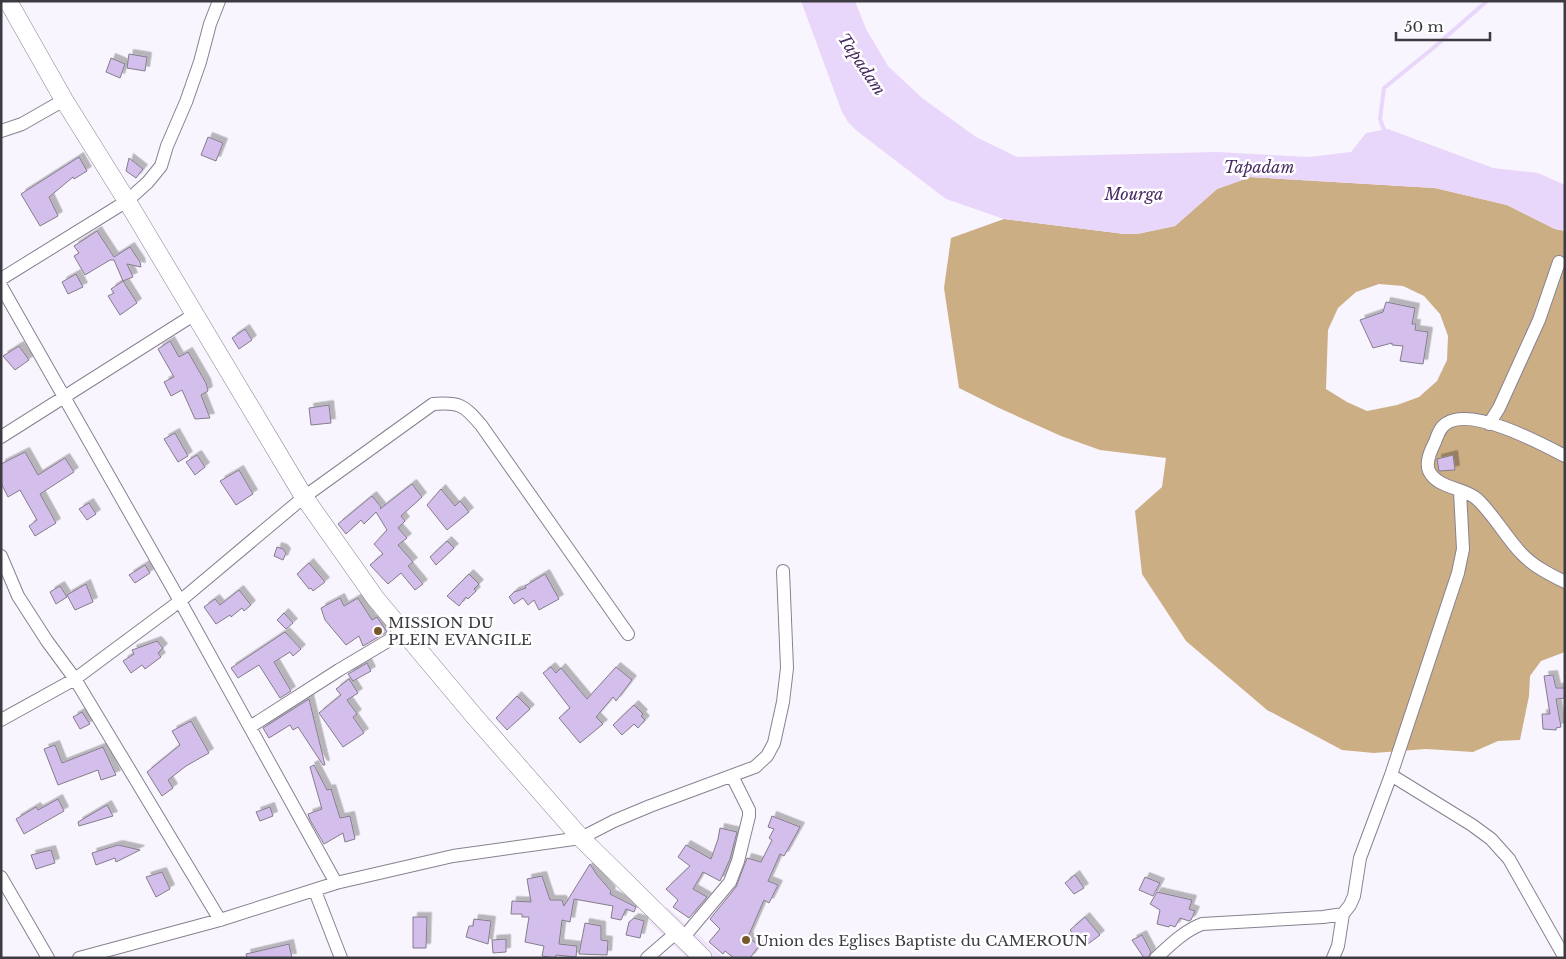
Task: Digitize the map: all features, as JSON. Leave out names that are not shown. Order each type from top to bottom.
[{"type":"street","points":[[8,1],[64,100],[127,201],[304,497],[376,599],[475,717],[582,838],[703,958]]},
{"type":"street","points":[[1,279],[127,201],[148,182],[161,166],[167,146],[186,102],[219,1]]},
{"type":"street","points":[[1,131],[22,124],[64,100]]},
{"type":"street","points":[[1489,424],[1499,408],[1539,320],[1560,262]]},
{"type":"street","points":[[1,286],[180,601],[336,883]]},
{"type":"street","points":[[1,437],[195,314]]},
{"type":"street","points":[[1,720],[75,679],[180,601],[304,497],[433,404],[452,403],[468,409],[628,634]]},
{"type":"street","points":[[1565,456],[1519,432],[1472,420],[1456,419],[1446,423],[1439,430],[1429,458],[1428,469],[1435,479],[1476,498],[1521,554],[1539,569],[1565,582]]},
{"type":"street","points":[[1333,958],[1338,946],[1343,914],[1354,896],[1360,858],[1391,775],[1458,573],[1463,549],[1460,491]]},
{"type":"street","points":[[1,556],[18,596],[56,654],[75,679],[220,920]]},
{"type":"street","points":[[79,958],[220,920],[336,883],[453,856],[582,838],[614,821],[650,806],[755,767],[767,756],[774,743],[783,702],[787,668],[783,571]]},
{"type":"street","points":[[250,727],[339,670],[404,632]]},
{"type":"street","points":[[1391,775],[1472,825],[1491,839],[1509,860],[1565,958]]},
{"type":"street","points":[[647,958],[680,935],[730,882],[738,861],[749,816],[749,810],[732,776]]},
{"type":"street","points":[[1,877],[48,958]]},
{"type":"street","points":[[315,891],[341,958]]},
{"type":"street","points":[[1156,958],[1184,933],[1202,924],[1323,918],[1343,914]]},
{"type":"shaded area","points":[[1250,177],[1435,188],[1507,205],[1555,229],[1565,231],[1565,652],[1541,661],[1530,676],[1529,696],[1520,740],[1498,741],[1473,752],[1426,749],[1374,753],[1342,750],[1267,710],[1186,641],[1142,574],[1135,511],[1162,487],[1166,458],[1100,450],[1061,436],[959,388],[944,288],[951,238],[1004,219],[1137,234],[1175,226],[1217,189]],"holes":[[[1379,284],[1403,286],[1424,296],[1440,314],[1448,336],[1447,360],[1437,381],[1419,397],[1397,405],[1367,411],[1347,402],[1326,389],[1328,330],[1338,308],[1356,292]]]},
{"type":"shaded area","points":[[662,907],[668,908],[724,958],[687,958],[650,923],[651,911]]},
{"type":"water","name":"Mourga","points":[[801,1],[855,1],[866,29],[888,66],[922,98],[976,137],[1017,157],[1217,152],[1309,157],[1351,152],[1366,133],[1388,129],[1493,168],[1538,173],[1565,185],[1565,231],[1555,229],[1507,205],[1435,188],[1251,177],[1217,189],[1175,226],[1137,234],[1004,219],[946,199],[857,131],[848,122],[842,112]]},
{"type":"building","points":[[129,54],[147,57],[145,71],[127,68]]},
{"type":"building","points":[[111,58],[125,64],[120,78],[106,72]]},
{"type":"building","points":[[208,137],[223,143],[216,161],[201,155]]},
{"type":"building","points":[[79,157],[87,171],[74,179],[73,177],[49,197],[58,216],[40,226],[21,194]]},
{"type":"building","points":[[129,158],[143,169],[136,178],[126,171]]},
{"type":"building","points":[[97,231],[114,257],[130,247],[140,262],[141,267],[127,264],[133,277],[123,281],[114,260],[110,260],[85,275],[74,256],[79,253],[74,246]]},
{"type":"building","points":[[76,274],[83,287],[68,294],[62,282]]},
{"type":"building","points":[[123,281],[137,303],[120,315],[108,296],[114,293],[111,289]]},
{"type":"building","points":[[1386,302],[1415,308],[1412,324],[1416,324],[1415,330],[1428,332],[1423,364],[1400,361],[1403,346],[1392,345],[1392,343],[1373,348],[1360,320],[1383,312]]},
{"type":"building","points":[[245,329],[252,340],[239,349],[232,338]]},
{"type":"building","points":[[170,341],[179,357],[188,352],[206,383],[208,391],[201,395],[210,418],[195,419],[182,390],[171,396],[164,382],[174,377],[158,349]]},
{"type":"building","points":[[19,346],[29,360],[15,370],[3,356]]},
{"type":"building","points":[[329,405],[331,423],[311,425],[309,408]]},
{"type":"building","points":[[175,433],[188,456],[178,462],[164,439]]},
{"type":"building","points":[[25,452],[38,475],[65,458],[74,472],[40,494],[56,523],[35,536],[29,526],[37,520],[20,490],[8,497],[1,483],[1,464]]},
{"type":"building","points":[[197,455],[205,467],[195,475],[186,462]]},
{"type":"building","points":[[1453,455],[1455,470],[1439,471],[1437,459]]},
{"type":"building","points":[[239,470],[253,494],[236,505],[220,481]]},
{"type":"building","points":[[412,484],[422,497],[401,516],[405,521],[398,528],[407,538],[398,545],[413,562],[408,566],[423,584],[415,590],[401,573],[388,584],[370,565],[383,554],[374,544],[387,530],[376,512],[364,524],[361,520],[346,534],[338,524],[372,496],[381,507],[380,509]]},
{"type":"building","points":[[441,489],[455,506],[460,501],[469,512],[447,530],[427,505]]},
{"type":"building","points":[[89,503],[96,514],[87,520],[79,509]]},
{"type":"building","points":[[447,541],[454,548],[436,565],[430,557]]},
{"type":"building","points":[[277,547],[283,549],[286,553],[283,560],[274,556]]},
{"type":"building","points":[[309,563],[325,582],[313,591],[311,588],[309,589],[297,574]]},
{"type":"building","points":[[145,565],[150,573],[135,583],[129,575]]},
{"type":"building","points":[[469,574],[479,584],[474,589],[476,591],[468,599],[466,597],[459,606],[447,596]]},
{"type":"building","points":[[545,574],[559,599],[539,610],[534,600],[528,605],[523,598],[514,604],[509,597],[514,592],[526,588],[525,586]]},
{"type":"building","points":[[86,584],[93,602],[75,610],[67,595]]},
{"type":"building","points":[[60,586],[67,597],[56,604],[50,592]]},
{"type":"building","points":[[239,590],[251,605],[244,611],[242,608],[231,617],[230,615],[216,624],[204,607],[215,599],[220,605]]},
{"type":"building","points":[[340,598],[344,606],[358,598],[372,620],[377,617],[387,632],[363,646],[359,636],[346,645],[325,620],[321,608]]},
{"type":"building","points":[[284,613],[293,623],[286,629],[277,620]]},
{"type":"building","points":[[285,632],[301,649],[293,656],[290,652],[274,662],[291,691],[280,698],[259,665],[238,678],[231,668]]},
{"type":"building","points":[[157,641],[163,648],[158,653],[161,657],[145,669],[142,665],[131,673],[123,661],[134,654],[132,650]]},
{"type":"building","points":[[367,663],[371,671],[353,681],[348,674]]},
{"type":"building","points":[[551,667],[556,673],[561,668],[587,699],[616,667],[632,680],[616,701],[613,697],[596,717],[603,724],[580,743],[559,718],[570,708],[543,673]]},
{"type":"building","points":[[1553,675],[1556,688],[1565,688],[1565,698],[1556,699],[1561,727],[1556,728],[1556,730],[1543,729],[1542,714],[1550,714],[1544,676]]},
{"type":"building","points":[[349,679],[358,693],[347,700],[357,714],[353,717],[364,733],[343,747],[319,713],[341,695],[336,689]]},
{"type":"building","points":[[517,696],[530,709],[507,730],[496,718]]},
{"type":"building","points":[[309,699],[325,765],[323,765],[298,727],[293,730],[290,725],[269,738],[263,728]]},
{"type":"building","points":[[634,705],[643,714],[641,716],[645,720],[638,728],[634,724],[622,735],[613,725]]},
{"type":"building","points":[[82,712],[90,724],[80,729],[73,717]]},
{"type":"building","points":[[191,721],[209,753],[186,766],[168,780],[173,788],[162,796],[147,772],[180,745],[172,731]]},
{"type":"building","points":[[55,745],[62,763],[103,747],[116,775],[101,780],[98,770],[58,785],[44,749]]},
{"type":"building","points":[[314,765],[327,790],[331,789],[340,818],[350,816],[355,839],[345,842],[343,833],[324,844],[310,820],[308,814],[322,809],[310,767]]},
{"type":"building","points":[[58,799],[64,811],[24,834],[16,819],[36,807],[38,810]]},
{"type":"building","points":[[107,805],[113,816],[79,826],[78,822]]},
{"type":"building","points":[[270,807],[273,816],[260,821],[256,812]]},
{"type":"building","points":[[772,816],[800,827],[784,856],[780,854],[768,881],[778,885],[769,903],[764,900],[748,937],[759,946],[750,958],[734,958],[725,951],[723,954],[709,942],[720,929],[710,919],[736,887],[747,858],[761,862],[772,840],[769,838],[774,829],[768,827]]},
{"type":"building","points":[[720,828],[737,832],[730,859],[720,881],[703,872],[693,889],[707,897],[689,918],[673,907],[678,900],[666,889],[690,866],[678,857],[686,845],[711,859]]},
{"type":"building","points":[[118,845],[140,850],[116,862],[115,858],[96,865],[92,853]]},
{"type":"building","points":[[51,850],[55,863],[36,869],[31,855]]},
{"type":"building","points":[[590,864],[611,891],[610,894],[636,907],[634,912],[626,909],[621,920],[611,918],[613,906],[574,899],[570,922],[562,920],[559,944],[577,946],[576,957],[556,955],[555,958],[542,956],[544,946],[525,942],[529,917],[522,917],[522,914],[511,914],[512,901],[531,902],[527,879],[542,876],[550,900],[562,900],[564,906]]},
{"type":"building","points":[[162,872],[170,889],[156,897],[146,877]]},
{"type":"building","points":[[1075,875],[1084,888],[1074,894],[1065,883]]},
{"type":"building","points":[[1145,877],[1160,883],[1153,896],[1139,890]]},
{"type":"building","points":[[1157,892],[1192,900],[1189,909],[1195,911],[1191,920],[1180,918],[1175,927],[1157,924],[1160,910],[1150,904]]},
{"type":"building","points":[[413,917],[427,917],[426,948],[413,948]]},
{"type":"building","points":[[1085,917],[1100,935],[1084,947],[1070,930]]},
{"type":"building","points":[[634,918],[644,921],[640,938],[626,935],[629,922]]},
{"type":"building","points":[[474,919],[491,921],[488,944],[466,937],[469,926],[473,926]]},
{"type":"building","points":[[585,923],[601,926],[601,940],[608,941],[607,955],[579,954]]},
{"type":"building","points":[[1142,935],[1151,952],[1148,958],[1144,958],[1132,940]]},
{"type":"building","points":[[506,939],[506,952],[493,953],[492,940]]},
{"type":"building","points":[[289,944],[292,958],[247,958],[246,954]]},
{"type":"waterway","points":[[1386,135],[1380,119],[1384,88],[1487,1]]},
{"type":"place","name":"MISSION DU PLEIN EVANGILE","points":[[378,631]]},
{"type":"place","name":"Union des Eglises Baptiste du CAMEROUN","points":[[746,940]]},
{"type":"water label","name":"Tapadam","points":[[862,64]]},
{"type":"water label","name":"Tapadam","points":[[1259,167]]}]
